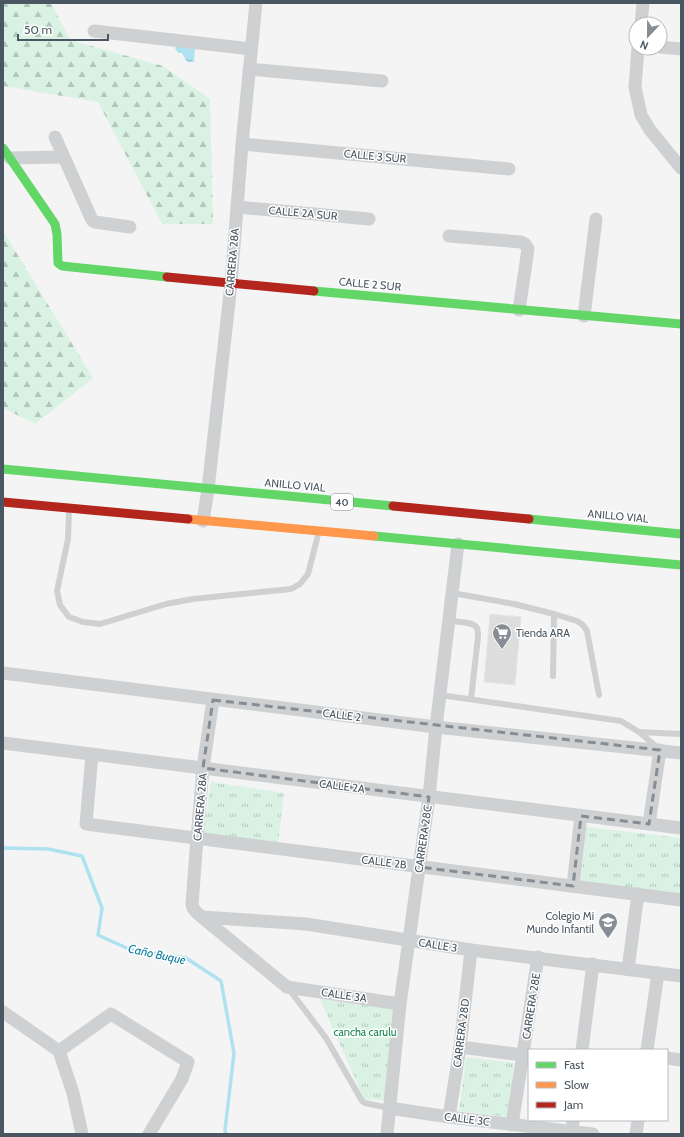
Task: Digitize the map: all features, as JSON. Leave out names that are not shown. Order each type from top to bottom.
[{"type":"main road","name":"CALLE 2 SUR","points":[[7,153],[55,224],[58,233],[56,255],[58,263],[62,266],[231,284],[681,324]]},
{"type":"main road","name":"ANILLO VIAL","points":[[3,470],[681,534]]},
{"type":"main road","points":[[3,502],[681,565]]},
{"type":"street","name":"CARRERA 28A","points":[[202,521],[208,489],[231,284],[242,144],[256,3]]},
{"type":"street","points":[[642,16],[643,3]]},
{"type":"street","points":[[94,31],[251,49]]},
{"type":"street","points":[[668,48],[681,49]]},
{"type":"street","points":[[637,56],[635,87],[641,115],[650,130],[681,168]]},
{"type":"street","points":[[249,69],[382,82]]},
{"type":"street","points":[[55,137],[63,158],[92,220],[94,222],[130,227]]},
{"type":"street","name":"CALLE 3 SUR","points":[[242,144],[509,169]]},
{"type":"street","points":[[7,153],[63,158]]},
{"type":"street","name":"CALLE 2A SUR","points":[[237,207],[369,219]]},
{"type":"street","points":[[584,316],[596,219]]},
{"type":"street","points":[[449,236],[521,242],[525,244],[528,249],[519,310]]},
{"type":"street","name":"CARRERA 28C","points":[[387,1134],[400,1004],[429,797],[458,544]]},
{"type":"street","name":"CALLE 2","points":[[3,673],[436,727],[681,753]]},
{"type":"street","name":"CARRERA 28A","points":[[199,915],[193,908],[192,904],[203,768],[213,700]]},
{"type":"street","name":"CALLE 2A","points":[[3,743],[681,828]]},
{"type":"street","points":[[649,824],[660,750]]},
{"type":"street","name":"CALLE 2B","points":[[92,754],[86,824],[681,900]]},
{"type":"street","points":[[573,886],[581,816]]},
{"type":"street","points":[[628,969],[638,894]]},
{"type":"street","points":[[199,915],[287,987]]},
{"type":"street","name":"CALLE 3","points":[[199,915],[306,924],[471,950],[538,957],[681,976]]},
{"type":"street","name":"CARRERA 28D","points":[[449,1117],[460,1046],[471,950]]},
{"type":"street","name":"CARRERA 28E","points":[[512,1125],[538,957]]},
{"type":"street","points":[[582,1049],[593,964]]},
{"type":"street","points":[[647,1049],[658,973]]},
{"type":"street","name":"CALLE 3A","points":[[287,987],[400,1004]]},
{"type":"street","points":[[3,1012],[59,1051],[73,1093],[82,1134]]},
{"type":"street","points":[[59,1051],[111,1014],[188,1062],[182,1079],[149,1134]]},
{"type":"street","points":[[460,1046],[523,1055]]},
{"type":"street","points":[[668,1058],[681,1060]]},
{"type":"street","name":"CALLE 3C","points":[[390,1108],[512,1125],[573,1126],[593,1134]]},
{"type":"street","points":[[636,1134],[638,1121]]},
{"type":"lane","points":[[69,508],[68,539],[57,591],[60,605],[69,617],[83,622],[100,624],[166,604],[193,599],[291,589],[300,584],[308,574],[319,532]]},
{"type":"lane","points":[[452,593],[514,604],[554,614],[583,625],[587,631],[599,695]]},
{"type":"lane","points":[[553,676],[554,614]]},
{"type":"lane","points":[[449,621],[471,623],[477,628],[478,638],[471,699]]},
{"type":"lane","points":[[440,695],[621,721],[639,732],[660,750]]},
{"type":"lane","points":[[639,732],[681,734]]},
{"type":"lane","points":[[287,987],[326,1038],[360,1098],[365,1103],[390,1108]]},
{"type":"highlighted area","points":[[213,700],[660,750],[649,824],[581,816],[573,886],[419,867],[429,797],[203,768]]},
{"type":"green space","points":[[3,3],[51,3],[70,40],[163,66],[210,99],[213,224],[162,224],[98,102],[3,86]]},
{"type":"green space","points":[[3,231],[93,378],[35,424],[3,408]]},
{"type":"green space","points":[[211,782],[284,793],[277,852],[202,843]]},
{"type":"green space","points":[[586,827],[681,838],[681,902],[580,889]]},
{"type":"green space","name":"cancha carulu","points":[[320,999],[394,1009],[386,1100],[364,1099]]},
{"type":"green space","points":[[466,1057],[514,1063],[508,1117],[459,1111]]},
{"type":"water","points":[[177,45],[195,46],[194,62],[187,62],[182,53],[178,53],[175,48]]},
{"type":"building","name":"Tienda ARA","points":[[490,614],[521,617],[515,685],[484,682]]},
{"type":"waterway","name":"Caño Buque","points":[[3,848],[48,849],[82,856],[102,908],[98,935],[131,950],[186,958],[221,981],[234,1053],[225,1130],[226,1134]]},
{"type":"traffic: fast","points":[[3,148],[55,224],[57,234],[58,263],[62,266],[167,277]]},
{"type":"traffic: fast","points":[[314,291],[681,324]]},
{"type":"traffic: fast","points":[[3,469],[393,506]]},
{"type":"traffic: fast","points":[[529,519],[681,534]]},
{"type":"traffic: fast","points":[[374,536],[681,565]]},
{"type":"traffic: slow","points":[[188,519],[374,536]]},
{"type":"traffic: jam","points":[[167,277],[314,291]]},
{"type":"traffic: jam","points":[[3,502],[188,519]]},
{"type":"traffic: jam","points":[[393,506],[529,519]]},
{"type":"place","name":"Tienda ARA","points":[[502,650]]},
{"type":"place","name":"Colegio Mi Mundo Infantil","points":[[608,939]]}]
